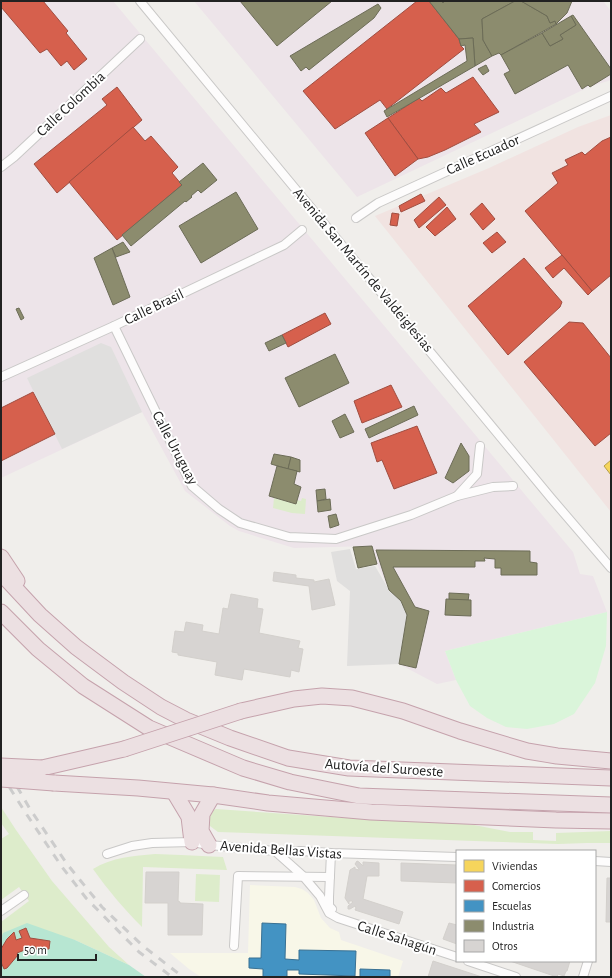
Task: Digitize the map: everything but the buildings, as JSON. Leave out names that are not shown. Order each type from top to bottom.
[{"type":"highway","points":[[1,556],[40,615]]},
{"type":"highway","name":"Autovía del Suroeste","points":[[1,573],[40,615],[76,647],[123,682],[161,707],[186,720],[230,738],[288,758],[349,768],[611,778]]},
{"type":"highway","name":"Autovía del Suroeste","points":[[1,612],[38,649],[83,686],[149,728],[243,768],[290,782],[359,796],[611,805]]},
{"type":"highway","points":[[1,766],[42,768],[124,749],[241,711],[294,699],[322,696],[352,698],[403,710],[460,731],[527,751],[557,756],[611,761]]},
{"type":"highway","points":[[1,779],[138,788],[213,795],[268,803],[371,812],[611,821]]},
{"type":"highway","points":[[174,792],[189,817],[192,842]]},
{"type":"highway","points":[[209,845],[201,831],[202,814],[213,795]]},
{"type":"street","name":"Avenida San Martín de Valdeiglesias","points":[[140,1],[611,568]]},
{"type":"street","name":"Calle Colombia","points":[[1,167],[14,157],[140,39]]},
{"type":"street","name":"Calle Ecuador","points":[[356,218],[378,203],[611,96]]},
{"type":"street","name":"Calle Brasil","points":[[1,377],[114,326],[284,244],[302,230]]},
{"type":"street","name":"Calle Uruguay","points":[[114,326],[192,486],[219,509],[240,523],[289,538],[336,539],[411,515],[457,496],[493,486],[513,486]]},
{"type":"street","name":"Calle Uruguay","points":[[457,496],[476,474],[480,446]]},
{"type":"street","name":"Avenida Bellas Vistas","points":[[107,854],[132,846],[152,843],[192,842],[275,851],[456,856]]},
{"type":"street","name":"Calle Sahagún","points":[[275,851],[303,876],[320,896],[329,913],[338,918],[456,957]]},
{"type":"street","name":"Calle Sahagún","points":[[331,853],[329,906],[338,918]]},
{"type":"street","points":[[596,861],[611,862]]},
{"type":"street","points":[[234,946],[238,876],[303,876]]},
{"type":"street","name":"Avenida Bellas Vistas","points":[[303,876],[330,877]]},
{"type":"street","points":[[1,911],[24,895]]},
{"type":"street","points":[[471,962],[516,977]]},
{"type":"street","points":[[583,977],[588,962]]},
{"type":"shaded area","points":[[1,1],[113,1],[573,552],[580,574],[593,576],[607,612],[445,651],[456,680],[437,684],[399,664],[389,590],[377,564],[372,546],[294,548],[239,531],[230,526],[185,491],[142,412],[1,478]]},
{"type":"shaded area","points":[[194,1],[603,1],[611,11],[611,80],[589,87],[357,197]]},
{"type":"shaded area","points":[[611,115],[611,512],[375,216],[489,168],[578,127]]},
{"type":"shaded area","points":[[101,343],[111,347],[142,412],[62,449],[27,378]]},
{"type":"shaded area","points":[[350,549],[356,569],[375,566],[389,590],[401,601],[407,615],[399,664],[347,666],[350,591],[337,581],[331,552]]},
{"type":"shaded area","points":[[250,885],[295,887],[302,889],[314,900],[321,918],[330,928],[339,932],[341,940],[403,961],[398,977],[201,977],[170,953],[248,953]]},
{"type":"green space","points":[[274,498],[296,504],[297,500],[301,501],[302,498],[306,499],[305,514],[292,513],[273,508]]},
{"type":"green space","points":[[607,612],[606,646],[595,683],[574,714],[554,724],[527,729],[506,727],[487,718],[470,706],[456,680],[445,651]]},
{"type":"green space","points":[[1,807],[52,881],[109,947],[129,965],[75,940],[4,933],[1,938],[1,922],[29,901],[19,887],[1,900],[1,839],[9,834],[1,823]]},
{"type":"green space","points":[[216,809],[346,818],[431,820],[474,825],[510,832],[533,832],[533,840],[556,841],[556,833],[611,831],[611,843],[558,844],[218,832],[206,823],[209,812]]},
{"type":"green space","points":[[155,854],[223,857],[227,870],[143,867],[142,927],[116,899],[93,869],[108,862],[131,856]]},
{"type":"green space","points":[[196,874],[220,875],[219,902],[195,901]]},
{"type":"green space","points":[[27,923],[75,940],[129,965],[146,977],[1,977],[1,938],[3,933]]},
{"type":"railway","points":[[1,759],[30,809],[67,864],[102,907],[143,946],[183,977]]},
{"type":"railway","points":[[1,774],[62,867],[86,898],[139,952],[172,977]]}]
